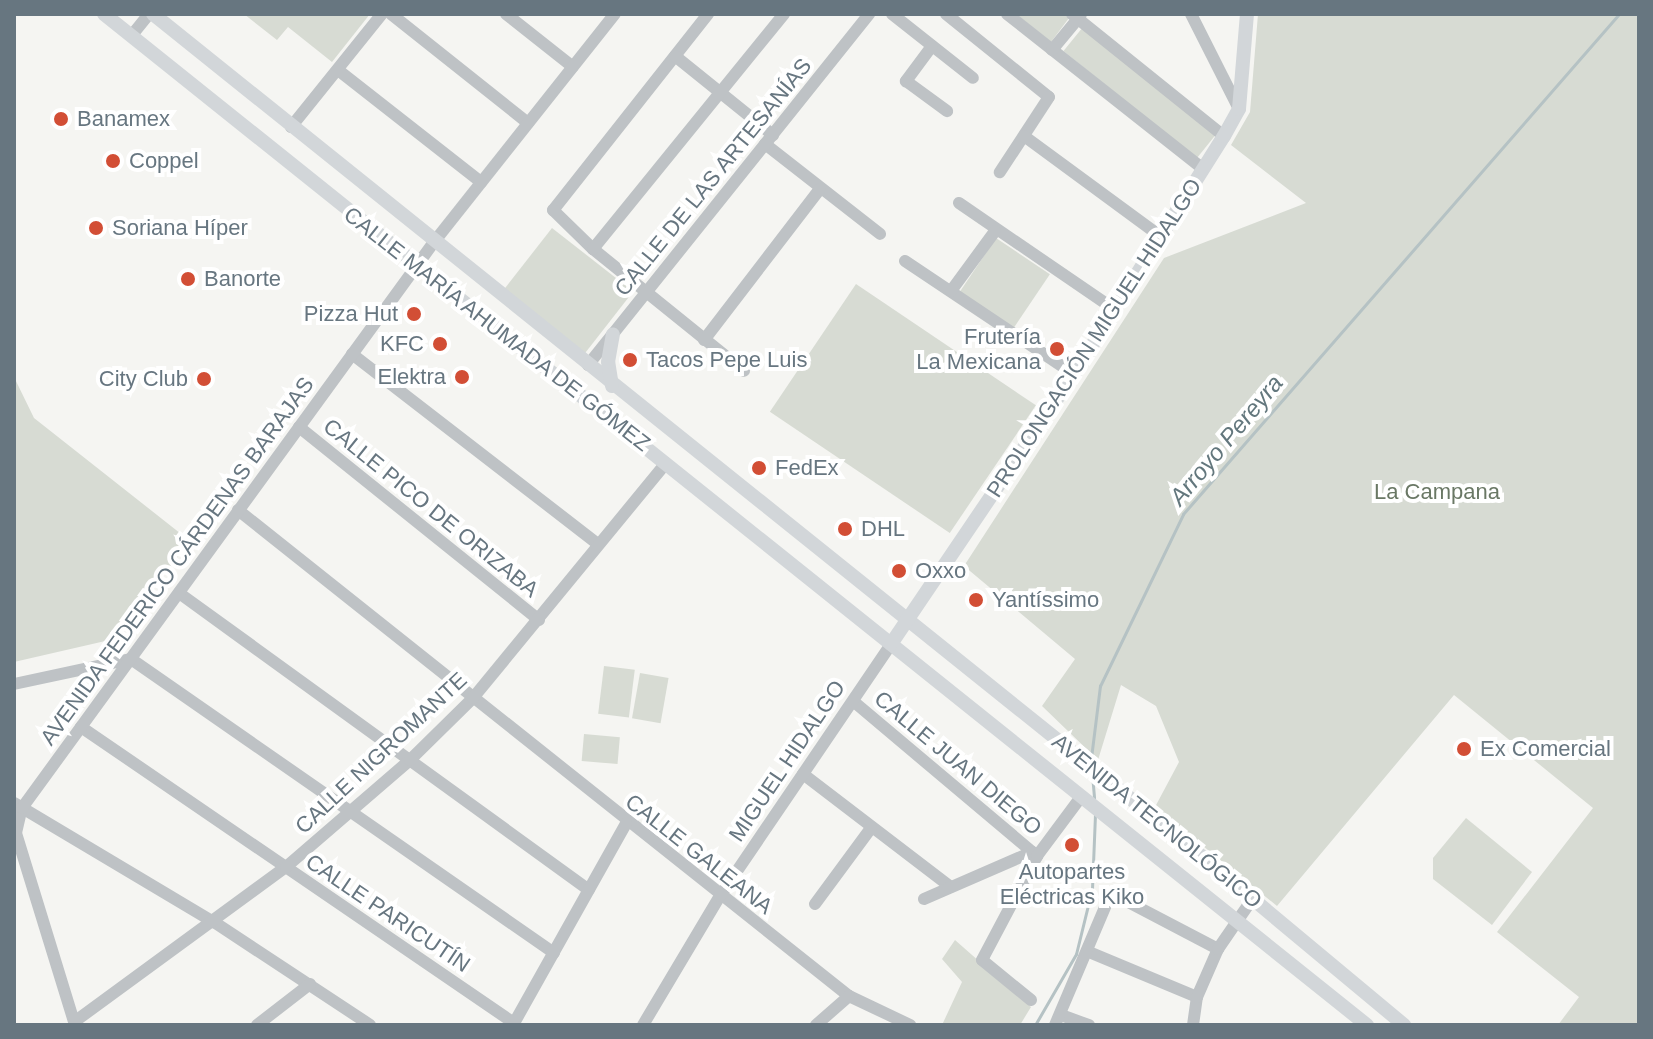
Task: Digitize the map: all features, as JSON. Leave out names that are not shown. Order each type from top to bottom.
[{"type":"main road","name":"CALLE MARÍA AHUMADA DE GÓMEZ","points":[[104,14],[891,644]]},
{"type":"main road","name":"CALLE MARÍA AHUMADA DE GÓMEZ","points":[[151,14],[612,387],[908,621]]},
{"type":"main road","name":"PROLONGACIÓN MIGUEL HIDALGO","points":[[891,644],[1074,374],[1224,136],[1239,109],[1247,14]]},
{"type":"main road","points":[[612,387],[608,362],[613,334]]},
{"type":"main road","points":[[685,477],[700,454]]},
{"type":"main road","name":"AVENIDA TECNOLÓGICO","points":[[908,621],[1253,898],[1399,1023]]},
{"type":"main road","name":"AVENIDA TECNOLÓGICO","points":[[891,644],[1367,1025]]},
{"type":"street","points":[[132,35],[151,14]]},
{"type":"street","points":[[291,127],[382,14]]},
{"type":"street","points":[[391,14],[528,123]]},
{"type":"street","points":[[506,14],[573,67]]},
{"type":"street","name":"AVENIDA FEDERICO CÁRDENAS BARAJAS","points":[[18,805],[81,727],[434,242],[615,14]]},
{"type":"street","points":[[708,14],[553,210],[645,293],[744,371]]},
{"type":"street","points":[[593,249],[784,14]]},
{"type":"street","name":"CALLE DE LAS ARTESANÍAS","points":[[588,365],[869,14]]},
{"type":"street","points":[[892,14],[973,78]]},
{"type":"street","points":[[946,14],[1049,97],[1000,172]]},
{"type":"street","points":[[1007,14],[1203,169]]},
{"type":"street","points":[[1052,50],[1077,15],[1224,136]]},
{"type":"street","points":[[1191,15],[1239,109]]},
{"type":"street","points":[[932,46],[906,81],[947,111]]},
{"type":"street","points":[[675,56],[719,92],[820,189],[880,234]]},
{"type":"street","points":[[338,70],[481,182]]},
{"type":"street","points":[[1024,136],[1160,236]]},
{"type":"street","points":[[704,340],[820,189]]},
{"type":"street","points":[[959,203],[995,231],[1115,310]]},
{"type":"street","points":[[951,291],[995,231]]},
{"type":"street","points":[[905,261],[1074,374]]},
{"type":"street","points":[[352,354],[598,544]]},
{"type":"street","name":"CALLE PICO DE ORIZABA","points":[[299,427],[539,620]]},
{"type":"street","name":"CALLE NIGROMANTE","points":[[75,1023],[286,867],[410,760],[473,698],[666,463]]},
{"type":"street","name":"CALLE GALEANA","points":[[238,510],[626,824],[849,996],[910,1025]]},
{"type":"street","points":[[179,593],[589,890]]},
{"type":"street","name":"MIGUEL HIDALGO","points":[[643,1025],[720,896],[891,644]]},
{"type":"street","points":[[14,684],[131,659],[554,953]]},
{"type":"street","name":"CALLE JUAN DIEGO","points":[[853,701],[1035,854]]},
{"type":"street","name":"CALLE PARICUTÍN","points":[[81,727],[514,1024]]},
{"type":"street","points":[[803,774],[951,887]]},
{"type":"street","points":[[1031,1000],[982,960],[1035,854],[1083,799]]},
{"type":"street","points":[[75,1023],[20,865],[16,833],[18,805],[214,922],[370,1025]]},
{"type":"street","points":[[514,1024],[626,824]]},
{"type":"street","points":[[815,904],[871,828]]},
{"type":"street","points":[[924,899],[1035,854]]},
{"type":"street","points":[[1089,1025],[1058,1020],[1089,952],[1111,893],[1218,949]]},
{"type":"street","points":[[1193,1025],[1197,997],[1218,949],[1253,898]]},
{"type":"street","points":[[1089,952],[1197,997]]},
{"type":"street","points":[[257,1025],[310,984]]},
{"type":"street","points":[[816,1025],[849,996]]},
{"type":"green space","points":[[244,14],[370,14],[332,62],[288,27],[277,40]]},
{"type":"green space","points":[[1016,14],[1064,14],[1069,18],[1051,42]]},
{"type":"green space","name":"La Campana","points":[[1258,14],[1639,14],[1639,1025],[1558,1025],[1579,997],[1497,932],[1593,808],[1454,695],[1277,906],[1155,807],[1179,762],[1156,706],[1121,685],[1098,760],[1042,706],[1075,659],[964,566],[1164,258],[1306,203],[1231,145],[1250,112]]},
{"type":"green space","points":[[1083,27],[1216,135],[1196,159],[1063,51]]},
{"type":"green space","points":[[552,228],[633,291],[585,353],[504,289]]},
{"type":"green space","points":[[996,238],[1050,274],[1014,328],[960,292]]},
{"type":"green space","points":[[856,284],[1036,405],[950,533],[770,412]]},
{"type":"green space","points":[[14,377],[34,418],[190,541],[114,639],[14,662]]},
{"type":"green space","points":[[604,666],[635,670],[629,717],[598,714]]},
{"type":"green space","points":[[640,673],[669,678],[661,723],[632,718]]},
{"type":"green space","points":[[584,734],[620,737],[618,764],[582,761]]},
{"type":"green space","points":[[1466,818],[1532,872],[1492,925],[1433,879],[1433,858]]},
{"type":"green space","points":[[955,940],[1031,1007],[1020,1025],[942,1025],[962,982],[942,959]]},
{"type":"waterway","name":"Arroyo Pereyra","points":[[1091,758],[1100,686],[1183,514],[1619,14]]},
{"type":"waterway","name":"Arroyo Pereyra","points":[[1092,774],[1094,798]]},
{"type":"waterway","name":"Arroyo Pereyra","points":[[1035,1025],[1076,954],[1092,889],[1095,814]]},
{"type":"place","name":"Banamex","points":[[61,119]]},
{"type":"place","name":"Coppel","points":[[113,161]]},
{"type":"place","name":"Soriana Híper","points":[[96,228]]},
{"type":"place","name":"Banorte","points":[[188,279]]},
{"type":"place","name":"Pizza Hut","points":[[414,314]]},
{"type":"place","name":"KFC","points":[[440,344]]},
{"type":"place","name":"Frutería La Mexicana","points":[[1057,349]]},
{"type":"place","name":"Tacos Pepe Luis","points":[[630,360]]},
{"type":"place","name":"Elektra","points":[[462,377]]},
{"type":"place","name":"City Club","points":[[204,379]]},
{"type":"place","name":"FedEx","points":[[759,468]]},
{"type":"place","name":"DHL","points":[[845,529]]},
{"type":"place","name":"Oxxo","points":[[899,571]]},
{"type":"place","name":"Yantíssimo","points":[[976,600]]},
{"type":"place","name":"Ex Comercial","points":[[1464,749]]},
{"type":"place","name":"Autopartes Eléctricas Kiko","points":[[1072,845]]}]
